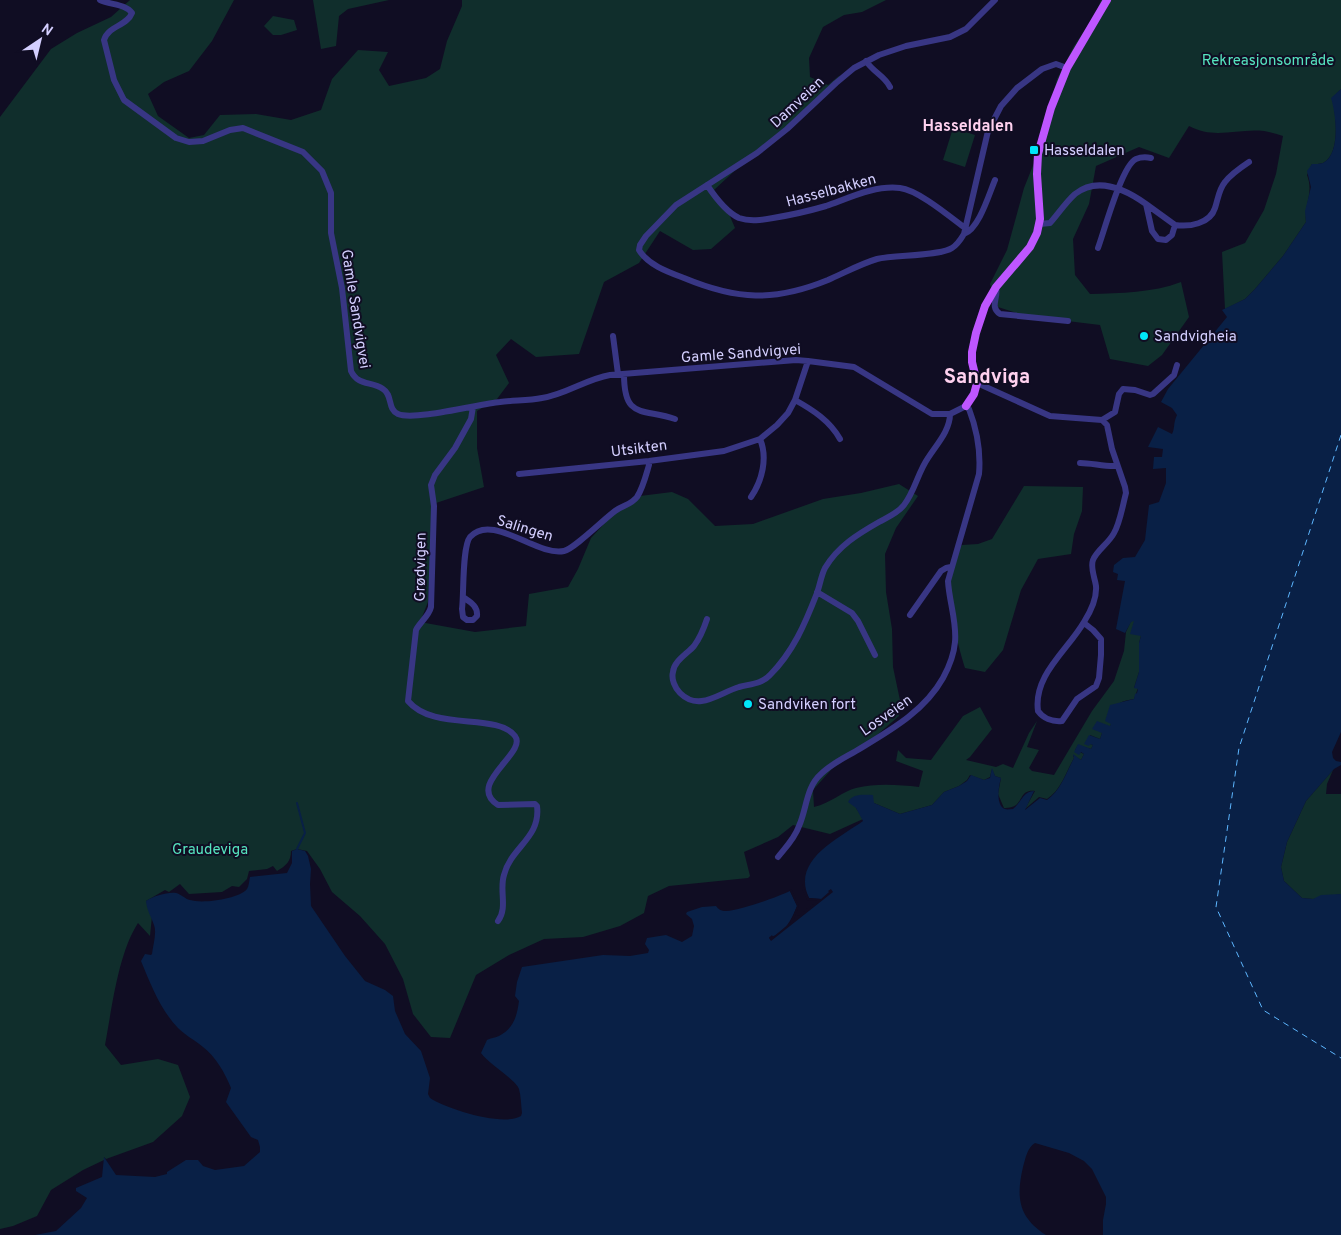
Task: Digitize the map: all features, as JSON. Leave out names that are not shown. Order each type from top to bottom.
[{"type":"main road","points":[[966,406],[974,394],[977,383],[972,362],[973,343],[985,306],[996,287],[1030,247],[1040,224],[1037,174],[1038,154],[1048,116],[1067,68],[1107,0]]},
{"type":"street","name":"Gamle Sandvigvei","points":[[100,0],[126,8],[132,13],[126,21],[107,33],[104,40],[118,90],[129,104],[182,141],[203,141],[230,130],[243,128],[303,152],[322,171],[331,193],[331,233],[342,288],[350,367],[355,378],[361,382],[386,390],[393,411],[401,415],[436,413],[498,402],[542,398],[589,380],[621,374],[796,360],[854,367],[927,412],[936,415],[950,414]]},
{"type":"street","name":"Damveien","points":[[964,231],[959,242],[950,250],[937,253],[886,257],[869,261],[797,291],[766,296],[739,295],[714,290],[674,274],[643,256],[639,250],[640,245],[655,226],[676,205],[765,147],[787,130],[854,68],[866,61],[906,46],[950,37],[966,29],[995,0]]},
{"type":"street","points":[[866,61],[871,69],[887,81],[890,87]]},
{"type":"street","points":[[995,180],[987,202],[977,221],[968,233],[964,231],[988,131],[1001,106],[1017,88],[1042,69],[1056,64],[1067,68]]},
{"type":"street","points":[[1098,248],[1124,174],[1136,159],[1152,158]]},
{"type":"street","points":[[1040,224],[1050,223],[1074,195],[1085,188],[1098,185],[1119,189],[1135,196],[1175,225],[1195,224],[1212,215],[1224,183],[1249,162]]},
{"type":"street","name":"Hasselbakken","points":[[707,185],[731,213],[741,218],[755,221],[824,206],[873,190],[887,187],[902,188],[916,194],[964,231]]},
{"type":"street","points":[[1146,204],[1152,231],[1158,239],[1166,240],[1172,235],[1175,225]]},
{"type":"street","points":[[996,287],[994,306],[996,312],[1000,314],[1068,321]]},
{"type":"street","points":[[613,336],[624,394],[630,405],[649,414],[675,419]]},
{"type":"street","name":"Utsikten","points":[[519,474],[649,461],[724,451],[760,439],[777,425],[795,400],[808,361]]},
{"type":"street","points":[[977,383],[1050,416],[1102,420],[1115,412],[1118,394],[1123,389],[1153,394],[1174,375],[1177,365]]},
{"type":"street","points":[[795,400],[828,422],[840,439]]},
{"type":"street","points":[[707,619],[702,633],[694,646],[673,670],[672,677],[676,689],[684,698],[712,700],[737,688],[759,683],[769,677],[791,651],[801,634],[825,569],[837,552],[851,538],[893,515],[903,506],[926,460],[947,429],[950,414],[966,406]]},
{"type":"street","name":"Losveien","points":[[778,857],[797,831],[811,786],[820,774],[830,766],[889,731],[919,708],[937,688],[948,668],[955,644],[948,581],[979,474],[980,447],[972,417],[966,406]]},
{"type":"street","name":"Grødvigen","points":[[473,407],[471,419],[430,485],[434,506],[431,608],[416,630],[408,701],[418,710],[431,716],[477,722],[500,728],[511,733],[516,739],[513,750],[490,782],[490,797],[498,805],[535,804],[538,812],[537,822],[532,833],[520,846],[507,867],[502,884],[503,912],[498,921]]},
{"type":"street","points":[[1084,623],[1101,639],[1102,655],[1099,678],[1096,686],[1077,699],[1062,721],[1056,722],[1048,719],[1038,711],[1037,704],[1040,689],[1050,668],[1084,623],[1096,598],[1092,567],[1093,560],[1110,541],[1116,530],[1126,493],[1107,425],[1102,420]]},
{"type":"street","points":[[751,498],[759,481],[763,465],[764,455],[760,439]]},
{"type":"street","name":"Salingen","points":[[463,597],[466,548],[470,538],[482,530],[494,529],[539,547],[564,552],[574,546],[618,509],[631,504],[638,496],[649,461]]},
{"type":"street","points":[[1080,463],[1092,463],[1109,467],[1117,466]]},
{"type":"street","points":[[910,615],[941,571],[951,567]]},
{"type":"street","points":[[817,592],[852,613],[875,655]]},
{"type":"green space","name":"Graudeviga","points":[[130,0],[234,0],[212,41],[189,71],[164,82],[148,94],[158,116],[189,138],[204,135],[220,115],[256,114],[291,120],[321,110],[332,79],[358,50],[388,52],[379,70],[389,86],[426,78],[440,69],[447,41],[462,6],[462,0],[886,0],[862,12],[844,15],[823,27],[809,58],[810,77],[828,85],[840,75],[829,92],[742,164],[714,190],[729,214],[735,228],[711,249],[693,250],[660,231],[639,263],[604,282],[579,354],[536,357],[511,339],[496,355],[509,383],[497,399],[477,411],[477,448],[484,487],[433,504],[428,602],[420,622],[475,632],[526,626],[529,594],[568,587],[591,538],[615,512],[631,504],[632,497],[672,492],[688,499],[715,526],[753,524],[823,499],[899,484],[918,496],[896,528],[885,554],[886,592],[892,629],[893,667],[901,705],[899,716],[870,741],[839,761],[813,790],[814,807],[864,786],[919,787],[923,771],[896,761],[898,750],[906,758],[931,760],[963,716],[980,707],[992,729],[966,760],[996,767],[1003,764],[1013,768],[1029,733],[1037,721],[1027,747],[1039,750],[1029,768],[1032,771],[1054,775],[1092,711],[1114,681],[1124,651],[1126,632],[1131,621],[1134,621],[1141,636],[1139,643],[1139,672],[1134,688],[1138,688],[1134,699],[1118,704],[1110,727],[1097,722],[1102,733],[1100,739],[1090,735],[1090,744],[1093,745],[1091,749],[1078,745],[1075,750],[1084,754],[1081,760],[1073,755],[1074,758],[1060,786],[1047,799],[1039,797],[1025,809],[1035,791],[1029,791],[1025,793],[1018,803],[1004,808],[998,794],[1001,778],[995,776],[992,769],[990,777],[984,780],[970,775],[959,786],[944,792],[932,805],[900,814],[874,803],[856,808],[863,819],[830,834],[793,825],[778,837],[744,852],[750,876],[748,878],[669,886],[648,896],[644,913],[620,926],[583,937],[544,939],[509,955],[476,975],[450,1038],[431,1037],[413,1014],[403,979],[385,944],[360,916],[332,892],[320,869],[307,851],[297,849],[291,851],[287,863],[277,871],[273,866],[267,869],[249,871],[247,879],[239,887],[232,886],[222,892],[189,894],[180,884],[169,892],[165,890],[146,901],[152,916],[150,936],[138,923],[125,950],[105,1045],[121,1065],[158,1059],[178,1065],[190,1097],[182,1116],[153,1142],[106,1159],[104,1157],[104,1160],[83,1170],[51,1190],[37,1216],[0,1229],[0,117],[51,49],[77,33],[111,17]]},
{"type":"green space","points":[[313,0],[389,0],[348,9],[339,16],[336,46],[321,49]]},
{"type":"green space","name":"Rekreasjonsområde","points":[[1101,0],[1341,0],[1341,89],[1332,98],[1336,123],[1333,151],[1323,163],[1312,164],[1307,175],[1310,187],[1306,222],[1283,256],[1245,299],[1225,309],[1222,252],[1245,243],[1264,210],[1276,174],[1283,136],[1254,130],[1217,133],[1189,126],[1169,158],[1139,147],[1096,166],[1089,204],[1073,239],[1075,275],[1090,294],[1148,290],[1181,282],[1189,317],[1162,355],[1148,366],[1110,359],[1100,325],[1026,316],[998,307],[990,284],[1007,250],[1024,188],[1038,153],[1057,79],[1074,46],[1095,15]]},
{"type":"green space","points":[[273,16],[294,20],[297,30],[281,35],[273,35],[264,26]]},
{"type":"green space","points":[[953,128],[975,135],[965,167],[943,160]]},
{"type":"green space","points":[[1024,486],[1083,487],[1082,511],[1074,534],[1071,554],[1038,559],[1021,590],[1003,650],[985,672],[965,668],[958,644],[950,597],[950,569],[953,558],[962,545],[978,544],[992,539]]},
{"type":"green space","points":[[1333,770],[1327,784],[1326,794],[1341,794],[1341,894],[1313,899],[1302,898],[1284,881],[1281,867],[1287,842],[1306,801]]},
{"type":"water","points":[[1341,89],[1341,732],[1332,752],[1333,758],[1341,762],[1341,765],[1334,769],[1306,801],[1287,842],[1281,867],[1284,881],[1302,898],[1313,899],[1321,895],[1341,894],[1341,1235],[1103,1235],[1106,1197],[1092,1169],[1084,1161],[1069,1153],[1035,1143],[1028,1150],[1021,1178],[1021,1206],[1030,1221],[1046,1235],[35,1235],[56,1231],[81,1208],[87,1198],[76,1191],[76,1188],[102,1177],[104,1157],[116,1175],[155,1177],[167,1174],[167,1172],[186,1160],[198,1160],[203,1166],[215,1170],[244,1166],[260,1152],[258,1140],[251,1137],[226,1102],[231,1088],[220,1066],[208,1051],[181,1031],[172,1021],[161,1005],[148,979],[141,961],[145,954],[152,954],[155,928],[146,901],[153,898],[172,893],[196,901],[211,901],[236,896],[247,889],[250,877],[287,873],[292,863],[292,851],[297,849],[305,851],[311,869],[311,906],[345,956],[365,981],[385,990],[393,996],[395,1011],[405,1034],[421,1051],[430,1078],[428,1094],[430,1098],[449,1107],[475,1115],[502,1119],[513,1119],[521,1116],[519,1089],[513,1081],[481,1053],[487,1040],[504,1033],[514,1022],[519,1001],[515,996],[517,982],[522,967],[603,955],[630,956],[648,953],[649,950],[645,944],[647,938],[666,935],[682,942],[692,936],[694,926],[692,919],[686,914],[687,912],[702,907],[716,906],[723,911],[732,910],[790,891],[797,906],[787,926],[779,933],[769,937],[771,940],[821,899],[809,898],[805,885],[806,872],[820,852],[830,843],[863,821],[856,808],[848,802],[853,797],[873,795],[874,803],[900,814],[932,805],[944,792],[967,781],[971,775],[984,780],[990,778],[992,768],[995,776],[1001,778],[999,799],[1002,807],[1005,809],[1013,809],[1027,793],[1034,791],[1025,810],[1040,798],[1047,800],[1052,796],[1063,781],[1074,758],[1073,754],[1081,760],[1084,754],[1081,752],[1079,755],[1074,752],[1078,744],[1091,749],[1093,745],[1084,744],[1089,735],[1100,739],[1102,733],[1092,729],[1097,721],[1110,726],[1111,724],[1105,721],[1110,705],[1134,699],[1138,689],[1134,688],[1139,672],[1139,643],[1141,636],[1130,634],[1134,621],[1131,622],[1125,633],[1116,629],[1125,581],[1117,580],[1118,574],[1113,572],[1114,565],[1123,558],[1135,557],[1145,540],[1149,505],[1159,502],[1166,483],[1166,468],[1153,469],[1154,457],[1162,457],[1163,449],[1148,447],[1158,427],[1172,434],[1173,432],[1177,415],[1172,408],[1161,402],[1168,389],[1227,317],[1222,310],[1245,299],[1255,289],[1283,256],[1306,222],[1305,211],[1311,187],[1307,171],[1312,164],[1323,163],[1333,151],[1336,133],[1331,98]]},
{"type":"pier","points":[[802,884],[809,898],[821,899],[831,889],[833,892],[771,941],[769,938],[772,935],[773,937],[790,923],[797,906],[789,889],[792,890],[799,906],[794,919],[817,901],[807,900]]},
{"type":"waterway","points":[[297,803],[305,833],[297,849]]},
{"type":"ferry route","points":[[1341,435],[1239,748],[1216,907],[1263,1010],[1341,1058]]},
{"type":"place","name":"Hasseldalen","points":[[1034,150]]},
{"type":"place","name":"Sandvigheia","points":[[1144,336]]},
{"type":"place","name":"Sandviken fort","points":[[748,704]]},
{"type":"district","name":"Hasseldalen","points":[[968,125]]},
{"type":"district","name":"Sandviga","points":[[987,376]]}]
